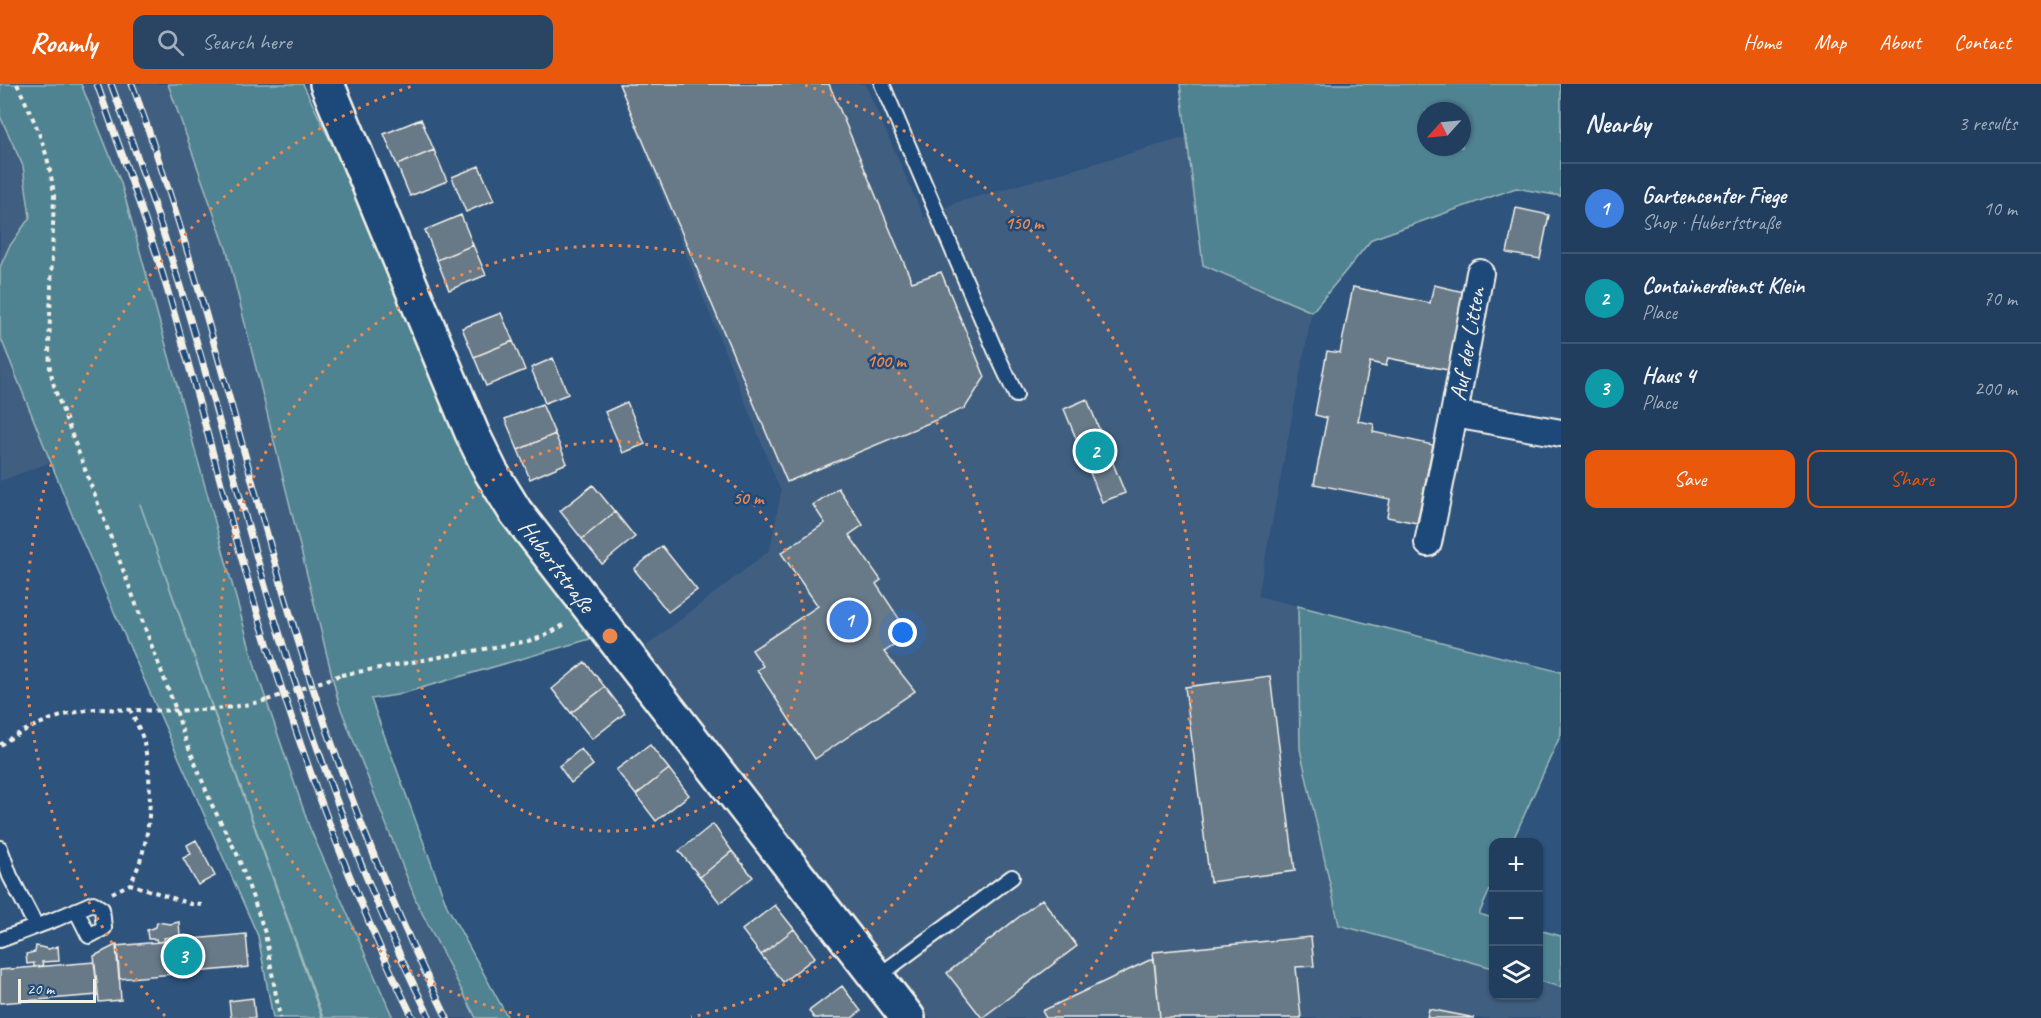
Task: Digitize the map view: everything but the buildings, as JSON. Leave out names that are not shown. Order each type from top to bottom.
[{"type":"street","name":"Hubertstraße","points":[[327,84],[481,452],[515,511],[908,1018]]},
{"type":"street","name":"Auf der Litten","points":[[1428,543],[1480,273]]},
{"type":"street","name":"Auf der Litten","points":[[1454,414],[1561,433]]},
{"type":"lane","points":[[882,84],[1016,395]]},
{"type":"lane","points":[[0,848],[10,876],[36,926]]},
{"type":"lane","points":[[877,977],[1012,877]]},
{"type":"lane","points":[[0,940],[76,910]]},
{"type":"path","points":[[17,84],[39,130],[51,172],[54,195],[50,358],[55,390],[183,732],[212,805],[237,855],[255,901],[265,933],[280,1018]]},
{"type":"path","points":[[0,745],[31,727],[80,711],[95,709],[176,711],[223,708],[267,700],[341,675],[543,637],[562,627],[587,606]]},
{"type":"path","points":[[130,710],[143,738],[150,786],[149,819],[141,854],[130,884],[191,904],[203,905]]},
{"type":"shaded area","points":[[81,84],[168,84],[227,251],[338,704],[417,903],[476,1018],[393,1018],[309,826],[256,670],[121,183]]},
{"type":"shaded area","points":[[618,84],[865,84],[924,218],[955,203],[1187,137],[1203,265],[1312,312],[1258,596],[1298,606],[1300,749],[1339,925],[1489,967],[1489,1000],[1543,1000],[1543,982],[1561,987],[1561,1018],[911,1018],[631,658],[770,550],[781,492]]},
{"type":"shaded area","points":[[0,116],[23,166],[30,217],[9,247],[0,267]]},
{"type":"shaded area","points":[[0,336],[51,462],[0,481]]},
{"type":"green space","points":[[0,84],[81,84],[121,183],[256,670],[309,826],[393,1018],[323,1018],[140,504],[322,1018],[273,1018],[258,936],[83,542],[0,336],[0,267],[9,247],[30,217],[23,166],[0,116]]},
{"type":"green space","points":[[168,84],[303,84],[469,430],[607,634],[397,695],[371,699],[447,906],[508,1018],[476,1018],[417,903],[339,704],[227,251]]},
{"type":"green space","points":[[1180,84],[1561,84],[1561,196],[1516,188],[1372,239],[1312,312],[1203,265]]},
{"type":"green space","points":[[1298,606],[1561,672],[1561,734],[1514,838],[1489,838],[1489,892],[1479,914],[1489,917],[1489,967],[1339,925],[1300,749]]},
{"type":"green space","points":[[1543,931],[1561,936],[1561,987],[1543,982]]},
{"type":"railway","points":[[97,84],[162,272],[257,611],[308,767],[347,869],[413,1018]]},
{"type":"railway","points":[[111,84],[152,198],[187,309],[287,659],[362,867],[430,1018]]},
{"type":"railway","points":[[132,84],[175,211],[285,597],[319,705],[377,864],[447,1018]]},
{"type":"place","name":"Containerdienst Klein","points":[[1095,451]]},
{"type":"place","name":"Gartencenter Fiege","points":[[849,620]]},
{"type":"place","name":"Haus 4","points":[[183,956]]}]
